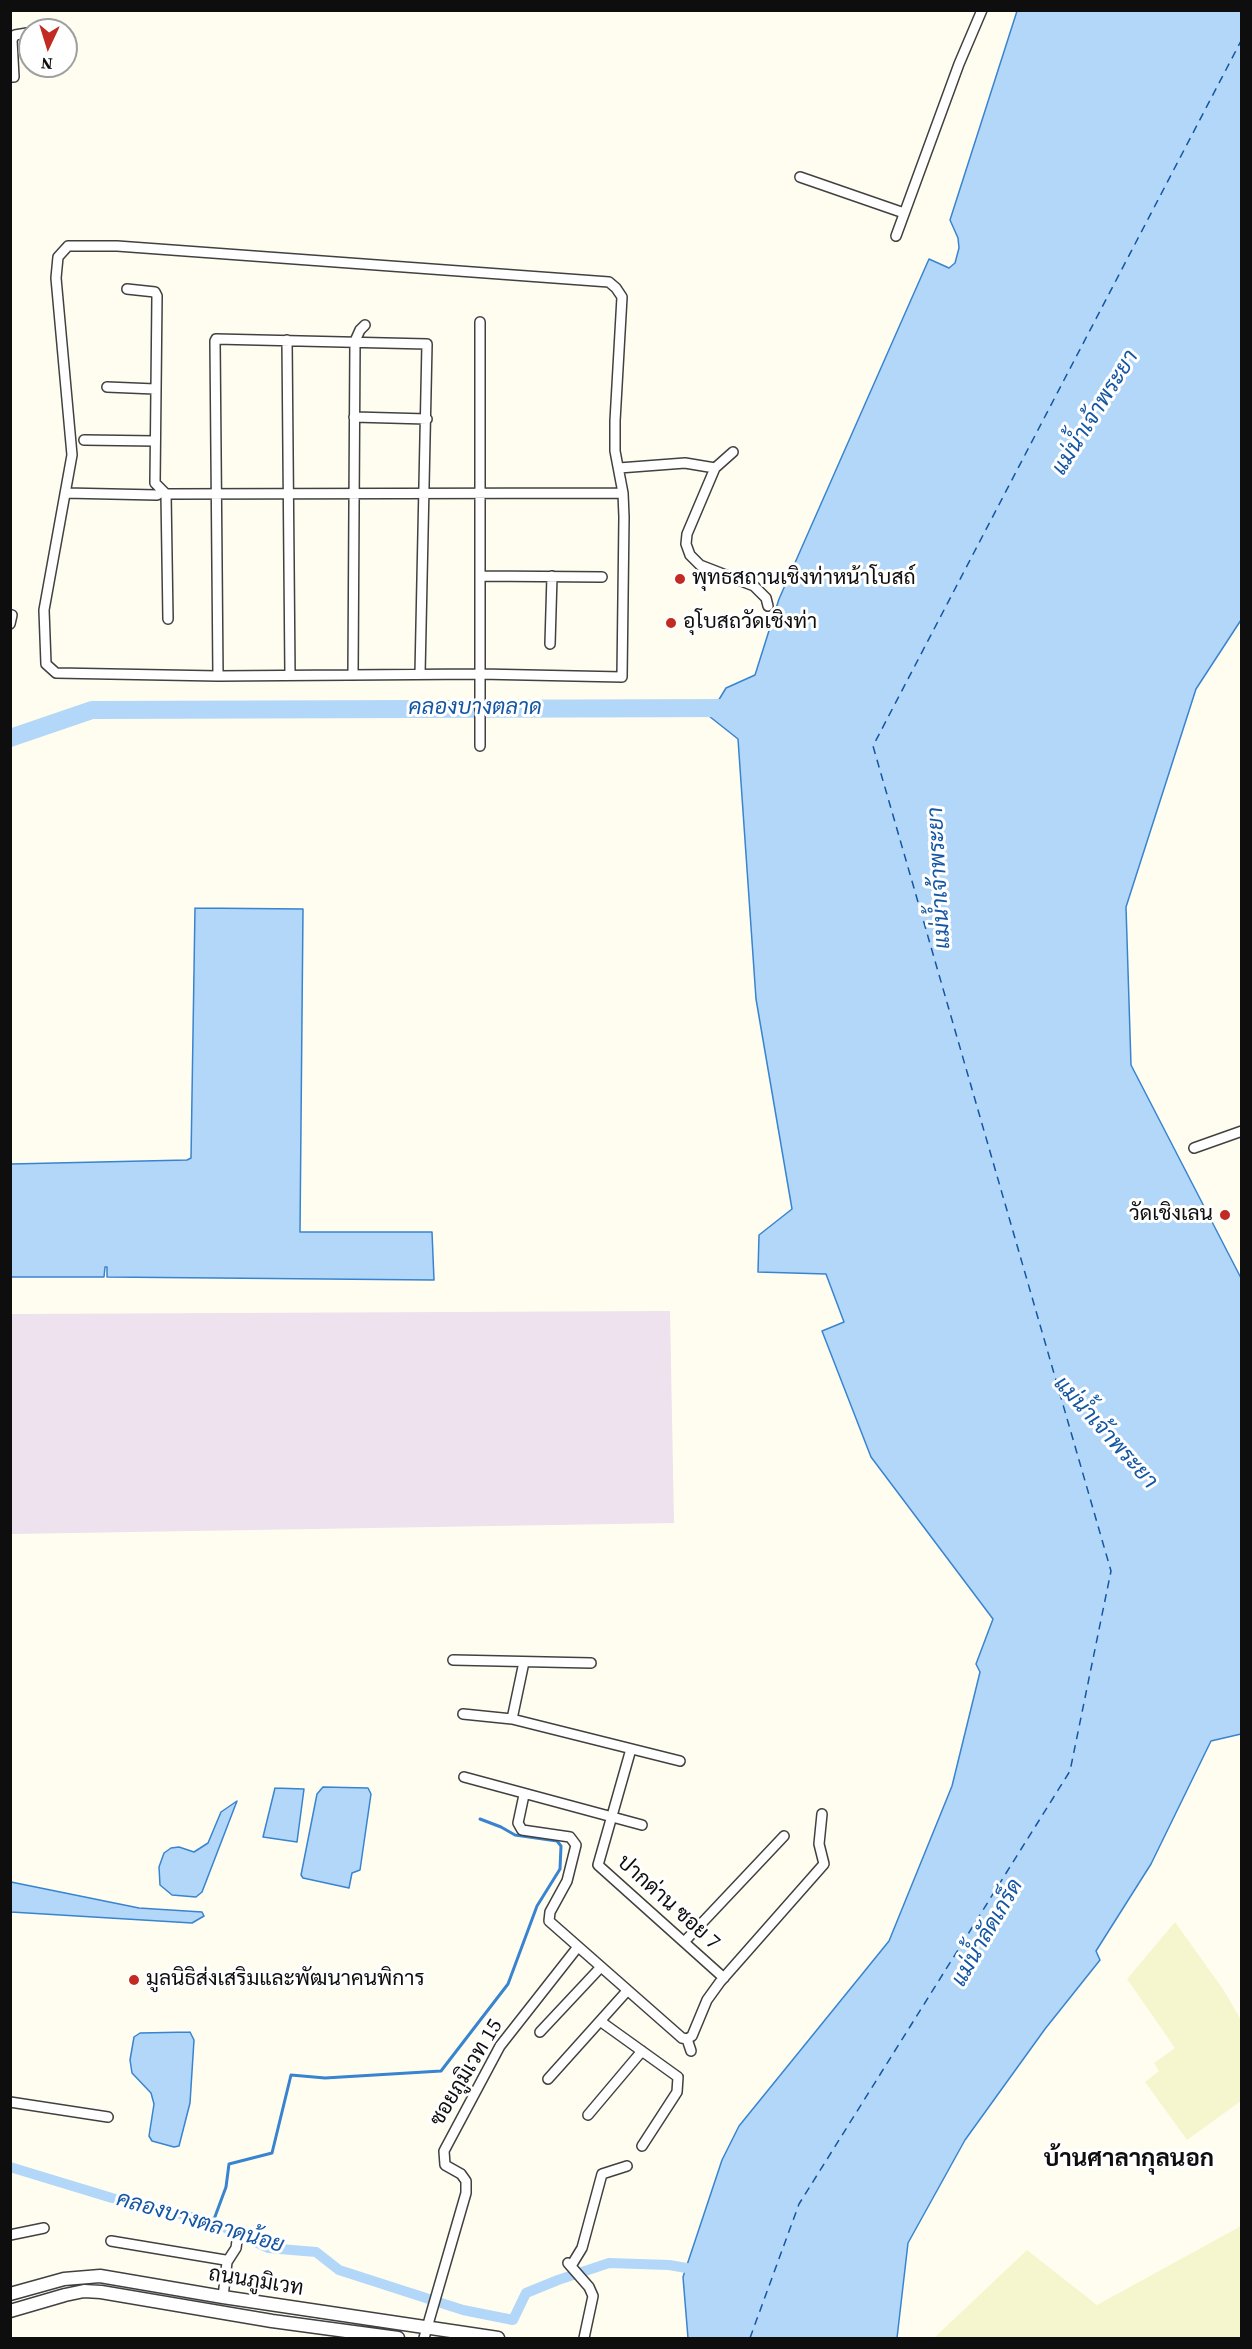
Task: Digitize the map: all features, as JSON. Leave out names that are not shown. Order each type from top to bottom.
[{"type":"street","points":[[896,236],[959,64],[982,10]]},
{"type":"street","points":[[12,77],[12,40],[18,34]]},
{"type":"street","points":[[800,177],[904,213]]},
{"type":"street","points":[[68,246],[117,246],[609,282],[622,297],[615,451],[623,493],[622,677],[480,674],[218,676],[56,673],[46,664],[44,610],[72,455],[56,278],[58,257],[68,246]]},
{"type":"street","points":[[127,289],[156,293],[155,483],[164,493],[168,619]]},
{"type":"street","points":[[480,322],[480,746]]},
{"type":"street","points":[[353,675],[355,341],[365,325]]},
{"type":"street","points":[[218,676],[215,340],[428,344],[420,674]]},
{"type":"street","points":[[288,340],[287,494],[290,675]]},
{"type":"street","points":[[107,387],[155,389]]},
{"type":"street","points":[[354,417],[427,419]]},
{"type":"street","points":[[84,440],[155,441]]},
{"type":"street","points":[[733,452],[715,468],[687,534],[686,544],[690,555],[700,565],[754,586],[766,598],[768,606]]},
{"type":"street","points":[[619,468],[685,463],[715,468]]},
{"type":"street","points":[[65,493],[157,495],[164,493],[623,493]]},
{"type":"street","points":[[480,576],[602,577]]},
{"type":"street","points":[[550,644],[552,576]]},
{"type":"street","points":[[1194,1148],[1242,1131]]},
{"type":"street","points":[[453,1660],[591,1663]]},
{"type":"street","points":[[512,1719],[524,1662]]},
{"type":"street","points":[[463,1714],[512,1719],[680,1761]]},
{"type":"street","points":[[612,1818],[631,1749]]},
{"type":"street","points":[[464,1777],[642,1826]]},
{"type":"street","points":[[524,1795],[518,1823],[522,1830],[570,1837],[576,1845],[567,1881],[548,1918],[549,1922],[682,2038],[687,2039],[692,2036],[707,2000],[723,1978],[824,1864],[825,1859],[819,1848],[822,1814]]},
{"type":"street","name":"ปากด่าน ซอย 7","points":[[612,1818],[598,1865],[723,1978]]},
{"type":"street","points":[[684,1942],[784,1836]]},
{"type":"street","name":"ซอยภูมิเวท 15","points":[[425,2333],[466,2193],[466,2181],[460,2174],[445,2165],[444,2151],[500,2046],[577,1948]]},
{"type":"street","points":[[540,2032],[600,1968]]},
{"type":"street","points":[[548,2079],[627,1990]]},
{"type":"street","points":[[600,2020],[678,2077],[677,2092],[642,2146]]},
{"type":"street","points":[[687,2039],[691,2051]]},
{"type":"street","points":[[588,2115],[642,2050]]},
{"type":"street","points":[[10,2102],[108,2117]]},
{"type":"street","points":[[584,2338],[594,2296],[569,2264],[582,2248],[603,2174],[627,2166]]},
{"type":"street","points":[[10,2235],[44,2228]]},
{"type":"street","points":[[223,2297],[227,2262],[236,2248],[238,2234]]},
{"type":"street","points":[[111,2241],[227,2262]]},
{"type":"street","name":"ถนนภูมิเวท","points":[[10,2294],[82,2276],[100,2276],[425,2333],[498,2338]]},
{"type":"street","name":"ถนนภูมิเวท","points":[[10,2311],[84,2291],[101,2292],[272,2321],[398,2338]]},
{"type":"shaded area","points":[[670,1311],[674,1523],[11,1534],[11,1314]]},
{"type":"green space","points":[[1175,1922],[1223,1989],[1241,2020],[1241,2101],[1187,2140],[1145,2082],[1159,2071],[1154,2063],[1175,2048],[1127,1979]]},
{"type":"green space","points":[[1241,2226],[1241,2338],[934,2338],[1027,2250],[1097,2305]]},
{"type":"water","points":[[1017,11],[1241,11],[1241,620],[1196,689],[1126,907],[1131,1065],[1241,1278],[1241,1734],[1211,1741],[1151,1864],[1096,1951],[1100,1960],[1045,2029],[965,2140],[908,2243],[897,2338],[688,2338],[683,2277],[722,2160],[739,2126],[889,1941],[952,1786],[980,1672],[976,1664],[993,1619],[871,1457],[822,1331],[844,1322],[826,1274],[758,1272],[759,1235],[792,1209],[756,999],[738,739],[709,716],[726,688],[755,675],[779,599],[929,259],[949,268],[955,263],[959,248],[958,238],[950,220]]},
{"type":"water","points":[[195,908],[303,909],[300,1232],[432,1232],[434,1280],[107,1277],[107,1267],[105,1267],[104,1277],[11,1277],[11,1164],[187,1160],[191,1158]]},
{"type":"water","points":[[323,1787],[368,1788],[371,1794],[360,1870],[352,1873],[349,1888],[303,1878],[301,1875],[317,1794]]},
{"type":"water","points":[[275,1788],[304,1789],[297,1842],[263,1837]]},
{"type":"water","points":[[237,1801],[202,1892],[196,1897],[172,1895],[160,1885],[159,1867],[164,1853],[171,1848],[179,1847],[194,1852],[208,1843],[221,1812]]},
{"type":"water","points":[[11,1882],[139,1908],[202,1912],[204,1916],[192,1923],[11,1912]]},
{"type":"water","points":[[190,2032],[194,2040],[190,2103],[179,2146],[174,2147],[152,2141],[149,2136],[154,2104],[151,2093],[132,2073],[130,2060],[134,2037],[140,2033]]},
{"type":"waterway","name":"คลองบางตลาด","points":[[10,738],[92,710],[739,708]]},
{"type":"waterway","points":[[213,2222],[226,2187],[229,2164],[272,2153],[291,2075],[325,2078],[441,2071],[508,1984],[537,1906],[560,1869],[561,1846],[557,1841],[515,1835],[480,1819]]},
{"type":"waterway","name":"คลองบางตลาดน้อย","points":[[10,2167],[112,2198],[213,2222],[268,2248],[316,2252],[339,2270],[463,2310],[513,2320],[526,2293],[609,2263],[669,2265],[698,2270]]},
{"type":"ferry route","points":[[750,2338],[799,2204],[1070,1771],[1111,1571],[873,746],[1242,39]]},
{"type":"place","name":"พุทธสถานเชิงท่าหน้าโบสถ์","points":[[680,579]]},
{"type":"place","name":"อุโบสถวัดเชิงท่า","points":[[671,623]]},
{"type":"place","name":"วัดเชิงเลน","points":[[1225,1215]]},
{"type":"place","name":"มูลนิธิส่งเสริมและพัฒนาคนพิการ","points":[[134,1980]]},
{"type":"district","name":"บ้านศาลากุลนอก","points":[[1129,2160]]},
{"type":"water label","name":"แม่น้ำเจ้าพระยา","points":[[1096,413]]},
{"type":"water label","name":"แม่น้ำเจ้าพระยา","points":[[940,878]]},
{"type":"water label","name":"แม่น้ำเจ้าพระยา","points":[[1105,1433]]},
{"type":"water label","name":"แม่น้ำลัดเกร็ด","points":[[988,1933]]}]
